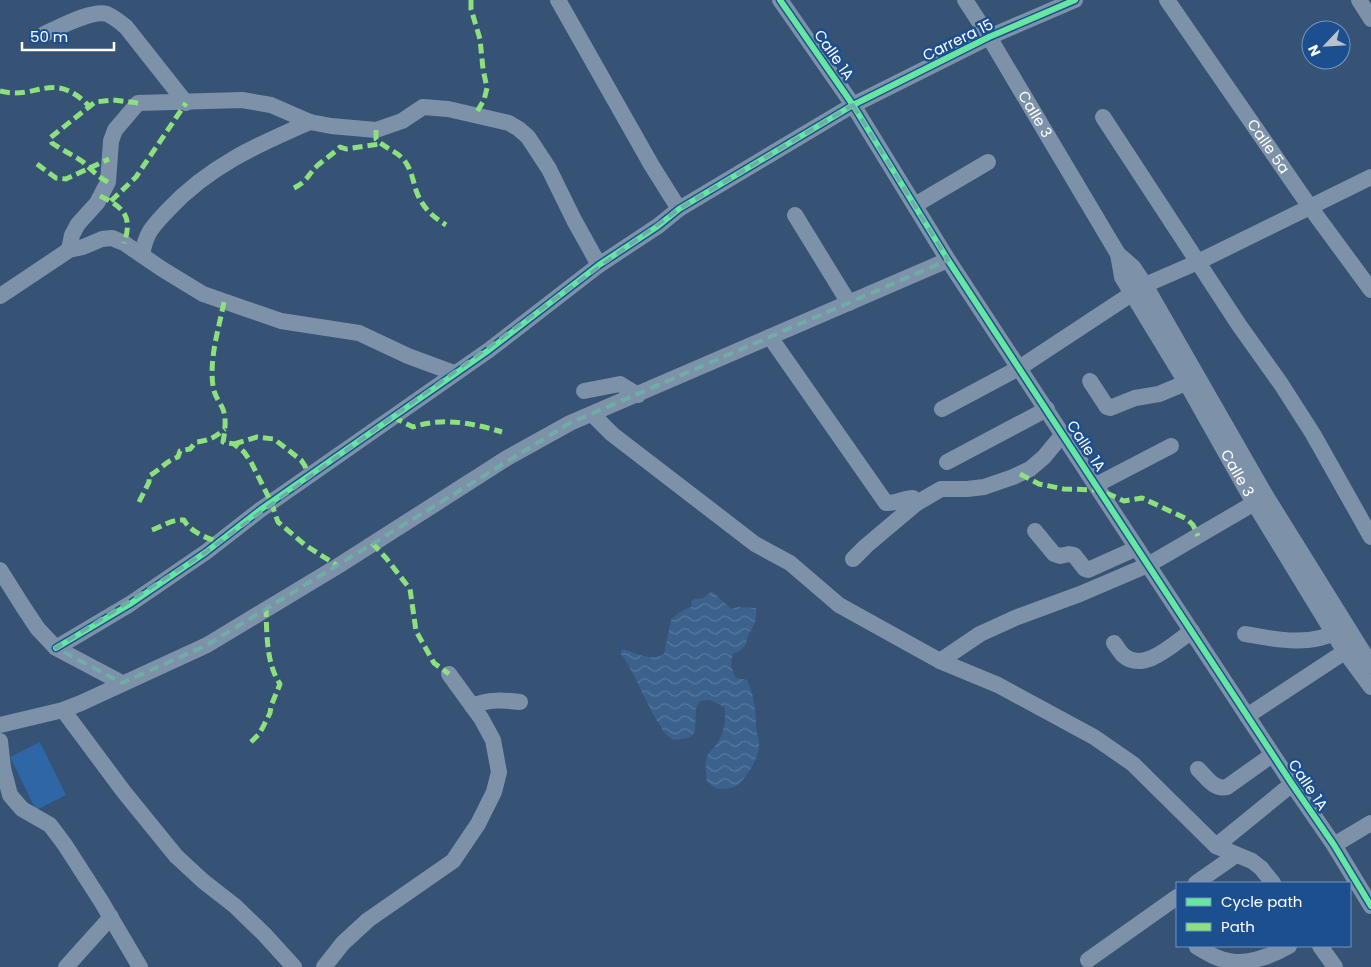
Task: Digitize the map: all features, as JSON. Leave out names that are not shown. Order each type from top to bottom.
[{"type":"street","points":[[558,0],[652,166],[679,209]]},
{"type":"street","name":"Calle 1A","points":[[780,0],[854,105],[948,260],[1272,755],[1334,845],[1371,906]]},
{"type":"street","name":"Calle 3","points":[[966,0],[1118,254],[1122,277],[1139,289],[1193,380],[1260,500],[1341,630],[1371,687]]},
{"type":"street","name":"Carrera 15","points":[[56,648],[130,604],[206,552],[260,510],[489,350],[599,265],[658,226],[679,209],[854,105],[989,37],[1075,0]]},
{"type":"street","name":"Calle 5a","points":[[1168,0],[1310,207],[1371,290]]},
{"type":"street","points":[[1359,0],[1371,19]]},
{"type":"street","points":[[44,34],[95,13],[105,13],[126,27],[186,103]]},
{"type":"street","points":[[69,250],[72,235],[78,224],[97,203],[108,182],[111,141],[115,130],[138,103],[242,100],[270,105],[310,122],[376,130],[402,121],[423,107],[448,110],[509,123],[519,128],[542,158],[599,265]]},
{"type":"street","points":[[1103,117],[1238,325],[1313,434],[1371,537]]},
{"type":"street","points":[[142,255],[143,246],[151,227],[181,196],[218,168],[251,148],[310,122]]},
{"type":"street","points":[[915,205],[988,162]]},
{"type":"street","points":[[942,409],[1019,368],[1139,289],[1198,262],[1371,176]]},
{"type":"street","points":[[795,215],[849,303]]},
{"type":"street","points":[[0,296],[69,250],[102,239],[112,238],[124,243],[203,294],[281,321],[359,333],[408,356],[454,373]]},
{"type":"street","points":[[0,725],[63,710],[207,645],[338,566],[507,458],[570,423],[948,260]]},
{"type":"street","points":[[770,337],[886,503],[892,504],[908,498],[913,498],[917,503]]},
{"type":"street","points":[[1090,381],[1107,407],[1110,408],[1135,398],[1159,394],[1193,380]]},
{"type":"street","points":[[584,391],[620,384],[638,395]]},
{"type":"street","points":[[947,462],[1047,409]]},
{"type":"street","points":[[592,414],[612,434],[755,544],[790,564],[839,605],[940,660],[998,685],[1102,742],[1133,764],[1216,846],[1252,861],[1261,868],[1269,882]]},
{"type":"street","points":[[853,558],[917,503],[941,489],[967,490],[984,487],[1030,469],[1044,457],[1063,434]]},
{"type":"street","points":[[1096,485],[1171,446]]},
{"type":"street","points":[[940,660],[980,634],[1015,618],[1080,594],[1148,565],[1260,500]]},
{"type":"street","points":[[1035,531],[1054,554],[1060,556],[1074,555],[1085,569],[1088,570],[1137,548]]},
{"type":"street","points":[[0,570],[38,629],[56,648],[122,683]]},
{"type":"street","points":[[1245,634],[1283,641],[1323,639],[1341,630]]},
{"type":"street","points":[[1114,643],[1123,656],[1133,661],[1143,662],[1152,659],[1192,631]]},
{"type":"street","points":[[1247,716],[1351,648]]},
{"type":"street","name":"Calle 3","points":[[1351,648],[1371,665]]},
{"type":"street","points":[[324,967],[344,943],[368,920],[453,861],[478,824],[494,792],[499,772],[493,740],[449,674]]},
{"type":"street","points":[[472,706],[495,700],[520,702]]},
{"type":"street","points":[[63,710],[124,792],[176,856],[203,881],[235,906],[294,967]]},
{"type":"street","points":[[0,741],[3,768],[10,795],[22,809],[50,825],[111,917],[140,967]]},
{"type":"street","points":[[1198,769],[1215,786],[1220,788],[1227,787],[1272,755]]},
{"type":"street","points":[[1216,846],[1292,784]]},
{"type":"street","points":[[1334,845],[1368,831]]},
{"type":"street","points":[[1197,882],[1236,855]]},
{"type":"street","points":[[1088,960],[1176,898]]},
{"type":"street","points":[[66,967],[111,917]]},
{"type":"street","points":[[1197,947],[1213,956],[1231,962],[1268,957],[1287,947]]},
{"type":"street","points":[[1321,947],[1335,967]]},
{"type":"highlighted area","points":[[853,105],[948,260],[570,423],[207,645],[122,683],[56,648],[206,552],[679,209]]},
{"type":"shaded area","points":[[40,742],[66,795],[36,810],[10,757]]},
{"type":"water","points":[[712,591],[731,609],[738,607],[756,608],[756,618],[746,643],[744,647],[733,654],[731,663],[736,678],[747,680],[751,692],[759,741],[758,751],[744,779],[732,788],[724,789],[717,789],[707,782],[706,760],[723,732],[725,722],[724,707],[710,700],[700,701],[696,709],[695,731],[693,734],[687,738],[673,740],[659,725],[632,672],[620,653],[623,649],[649,657],[664,654],[671,620],[677,614],[692,606],[691,601],[703,598]]},
{"type":"marked path","points":[[471,0],[471,9],[480,39],[487,88],[484,100],[475,115]]},
{"type":"marked path","points":[[0,91],[13,93],[44,88],[65,89],[89,106]]},
{"type":"marked path","points":[[108,182],[83,162],[52,143],[50,138],[95,102],[113,100],[138,103]]},
{"type":"marked path","points":[[111,201],[136,177],[186,103]]},
{"type":"marked path","points":[[376,130],[376,139],[398,154],[407,164],[419,198],[425,208],[446,225]]},
{"type":"marked path","points":[[294,188],[302,183],[318,165],[340,147],[346,149],[380,144]]},
{"type":"marked path","points":[[37,164],[56,178],[66,179],[109,159]]},
{"type":"marked path","points":[[100,196],[115,204],[124,214],[127,220],[127,234],[124,243]]},
{"type":"marked path","points":[[224,302],[212,365],[214,392],[225,415],[223,442],[234,444],[244,452],[251,462],[271,502],[278,522],[305,545],[338,566]]},
{"type":"marked path","points":[[393,417],[413,427],[435,422],[458,422],[502,432]]},
{"type":"marked path","points":[[139,502],[149,482],[149,476],[178,457],[180,451],[190,449],[196,442],[212,438],[225,429]]},
{"type":"marked path","points":[[234,444],[257,437],[274,439],[301,460],[308,476]]},
{"type":"marked path","points":[[1020,474],[1039,484],[1064,489],[1100,490],[1124,501],[1142,498],[1187,519],[1193,525],[1198,536]]},
{"type":"marked path","points":[[152,530],[172,522],[184,520],[194,531],[219,542]]},
{"type":"marked path","points":[[372,543],[410,589],[416,631],[434,663],[449,674]]},
{"type":"marked path","points":[[251,742],[263,727],[280,684],[275,676],[270,658],[266,610]]},
{"type":"cycle path","points":[[780,0],[853,105],[948,260],[1334,845],[1371,906]]},
{"type":"cycle path","points":[[56,648],[130,604],[206,552],[260,510],[489,350],[599,265],[658,226],[679,209],[853,105],[989,37],[1075,0]]}]
